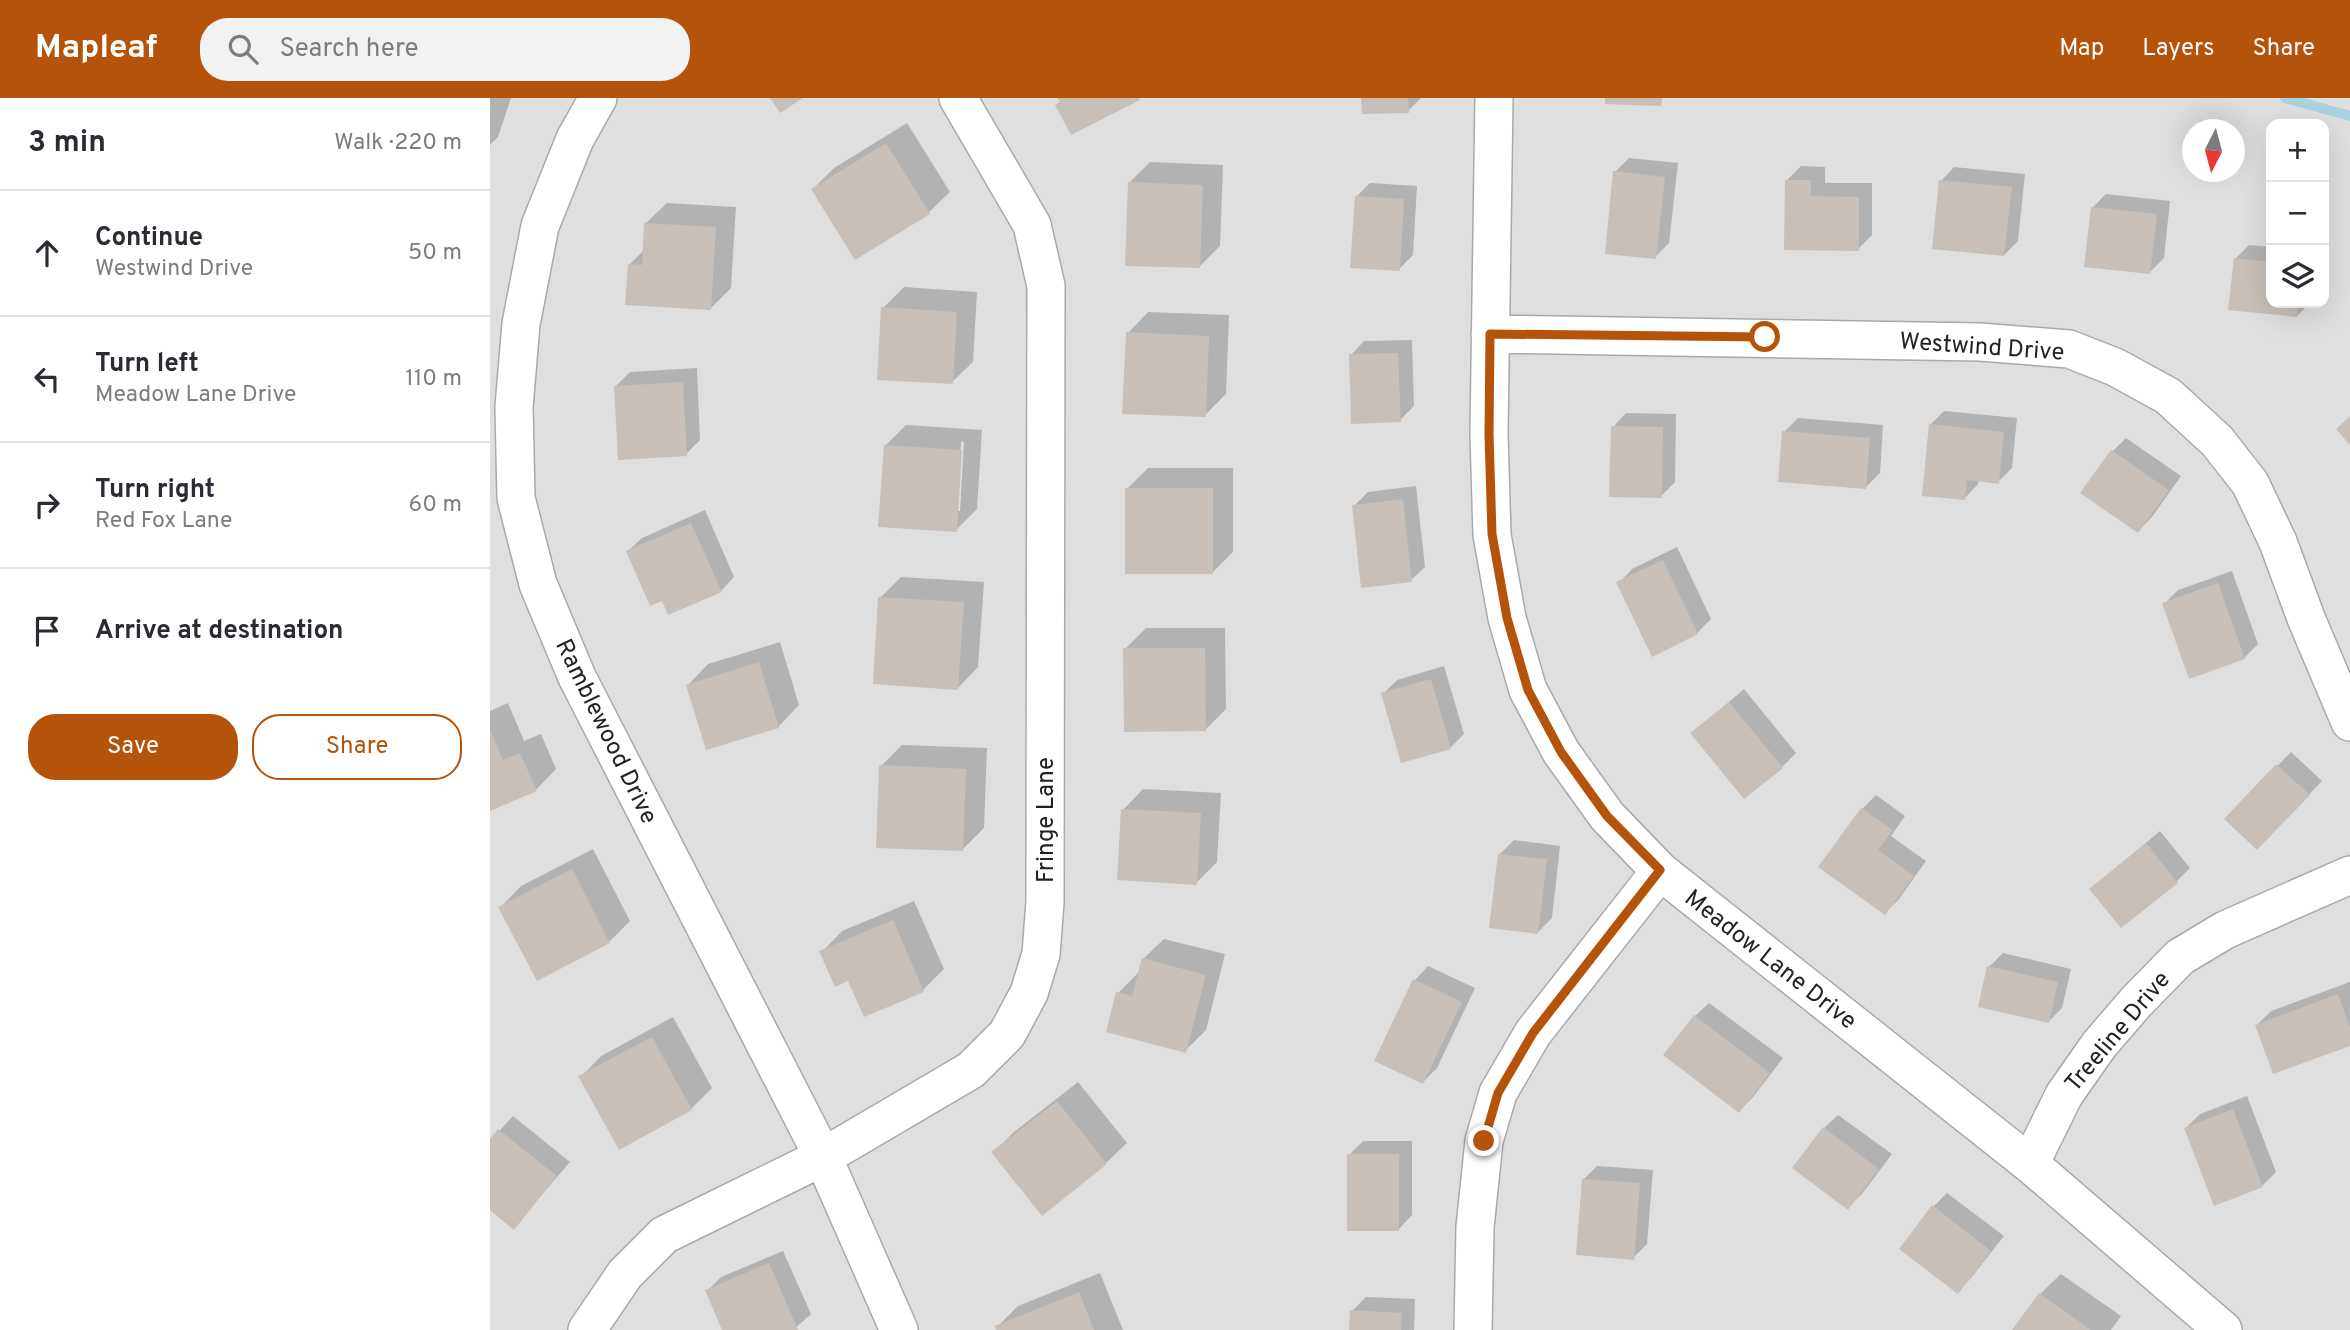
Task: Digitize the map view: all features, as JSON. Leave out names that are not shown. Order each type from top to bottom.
[{"type":"street","name":"Ramblewood Drive","points":[[598,98],[575,139],[540,226],[521,324],[514,407],[516,498],[538,584],[577,677],[822,1157],[899,1330]]},
{"type":"street","name":"Fringe Lane","points":[[587,1330],[625,1274],[664,1235],[822,1157],[971,1070],[1007,1034],[1028,993],[1041,954],[1045,902],[1046,286],[1032,225],[958,98]]},
{"type":"street","name":"Meadow Lane Drive","points":[[1494,98],[1489,434],[1492,534],[1507,618],[1528,690],[1561,752],[1607,816],[1660,870],[2030,1164],[2223,1330]]},
{"type":"street","name":"Westwind Drive","points":[[1490,334],[1980,342],[2069,349],[2115,367],[2168,396],[2217,441],[2250,483],[2278,542],[2306,618],[2350,722]]},
{"type":"street","points":[[1473,1330],[1475,1227],[1484,1141],[1498,1093],[1533,1033],[1660,870]]},
{"type":"street","name":"Treeline Drive","points":[[2030,1164],[2064,1095],[2099,1045],[2180,957],[2225,930],[2350,875]]},
{"type":"shaded area","points":[[490,98],[2350,98],[2350,1330],[490,1330]]},
{"type":"building","points":[[770,98],[803,98],[780,113]]},
{"type":"building","points":[[1058,98],[1140,100],[1071,135],[1055,105],[1060,102]]},
{"type":"building","points":[[1361,98],[1408,98],[1409,113],[1362,114]]},
{"type":"building","points":[[1605,98],[1662,98],[1661,106],[1605,104]]},
{"type":"building","points":[[886,143],[930,214],[855,260],[811,189]]},
{"type":"building","points":[[1613,171],[1665,177],[1656,259],[1605,254]]},
{"type":"building","points":[[1785,180],[1811,180],[1811,196],[1859,197],[1859,251],[1784,250]]},
{"type":"building","points":[[1939,180],[2012,187],[2004,256],[1932,249]]},
{"type":"building","points":[[1128,182],[1203,185],[1200,268],[1125,266]]},
{"type":"building","points":[[1355,196],[1404,199],[1400,271],[1350,268]]},
{"type":"building","points":[[2091,207],[2157,214],[2150,274],[2084,267]]},
{"type":"building","points":[[644,223],[716,227],[711,310],[625,305],[628,264],[642,265]]},
{"type":"building","points":[[2234,258],[2266,261],[2266,308],[2298,308],[2297,317],[2228,310]]},
{"type":"building","points":[[881,307],[957,312],[953,384],[877,380]]},
{"type":"building","points":[[1126,332],[1209,336],[1206,417],[1122,414]]},
{"type":"building","points":[[1398,353],[1401,422],[1351,424],[1349,354]]},
{"type":"building","points":[[683,382],[687,456],[618,460],[614,386]]},
{"type":"building","points":[[2350,416],[2350,445],[2336,429]]},
{"type":"building","points":[[1929,424],[2004,432],[1999,484],[1967,480],[1965,500],[1922,496]]},
{"type":"building","points":[[1611,426],[1663,427],[1662,498],[1609,497]]},
{"type":"building","points":[[1782,431],[1870,438],[1866,489],[1778,482]]},
{"type":"building","points":[[884,445],[962,450],[957,532],[878,527]]},
{"type":"building","points":[[2111,450],[2169,490],[2138,533],[2080,493]]},
{"type":"building","points":[[1125,488],[1213,488],[1213,574],[1125,574]]},
{"type":"building","points":[[1403,499],[1412,582],[1361,588],[1352,505]]},
{"type":"building","points":[[691,523],[722,592],[668,615],[662,601],[650,606],[626,551]]},
{"type":"building","points":[[1663,560],[1698,634],[1652,657],[1616,582]]},
{"type":"building","points":[[2218,583],[2245,659],[2189,679],[2162,603]]},
{"type":"building","points":[[878,597],[964,602],[958,690],[873,684]]},
{"type":"building","points":[[1123,648],[1205,648],[1206,731],[1124,732]]},
{"type":"building","points":[[759,662],[779,728],[706,750],[686,685]]},
{"type":"building","points":[[1431,679],[1451,749],[1401,763],[1381,693]]},
{"type":"building","points":[[1729,702],[1783,768],[1744,799],[1690,733]]},
{"type":"building","points":[[490,730],[503,760],[520,753],[537,791],[490,811]]},
{"type":"building","points":[[2276,764],[2310,795],[2257,850],[2224,819]]},
{"type":"building","points":[[879,765],[966,769],[963,851],[876,848]]},
{"type":"building","points":[[1861,808],[1893,830],[1878,850],[1914,876],[1885,915],[1818,867]]},
{"type":"building","points":[[1121,809],[1201,813],[1197,885],[1117,880]]},
{"type":"building","points":[[2146,843],[2178,883],[2121,928],[2089,889]]},
{"type":"building","points":[[1498,854],[1547,859],[1538,934],[1489,928]]},
{"type":"building","points":[[572,869],[610,943],[537,981],[498,907]]},
{"type":"building","points":[[893,920],[924,992],[864,1017],[848,981],[835,987],[819,951]]},
{"type":"building","points":[[1142,958],[1206,975],[1186,1053],[1106,1032],[1116,992],[1132,996]]},
{"type":"building","points":[[1987,966],[2058,982],[2049,1023],[1978,1007]]},
{"type":"building","points":[[1413,979],[1462,1002],[1423,1084],[1374,1061]]},
{"type":"building","points":[[2338,994],[2350,1027],[2350,1046],[2273,1074],[2255,1025]]},
{"type":"building","points":[[1694,1015],[1770,1073],[1739,1113],[1663,1055]]},
{"type":"building","points":[[652,1037],[692,1110],[619,1150],[578,1076]]},
{"type":"building","points":[[1057,1101],[1107,1164],[1042,1216],[991,1152]]},
{"type":"building","points":[[2233,1109],[2263,1187],[2214,1206],[2184,1128]]},
{"type":"building","points":[[1823,1127],[1879,1169],[1848,1210],[1792,1168]]},
{"type":"building","points":[[498,1129],[557,1176],[514,1230],[490,1210],[490,1139]]},
{"type":"building","points":[[1347,1154],[1399,1154],[1399,1231],[1347,1231]]},
{"type":"building","points":[[1582,1179],[1640,1183],[1634,1260],[1576,1255]]},
{"type":"building","points":[[1932,1205],[1991,1251],[1958,1294],[1899,1249]]},
{"type":"building","points":[[769,1263],[798,1330],[722,1330],[705,1290]]},
{"type":"building","points":[[1079,1292],[1094,1330],[996,1330],[995,1326]]},
{"type":"building","points":[[2039,1293],[2091,1330],[2012,1330]]},
{"type":"building","points":[[1350,1310],[1402,1313],[1401,1330],[1349,1330]]},
{"type":"waterway","points":[[2285,98],[2350,116]]},
{"type":"route","points":[[1484,1141],[1498,1093],[1533,1033],[1660,870],[1607,816],[1561,752],[1528,690],[1507,618],[1492,534],[1490,334],[1765,337]]}]
